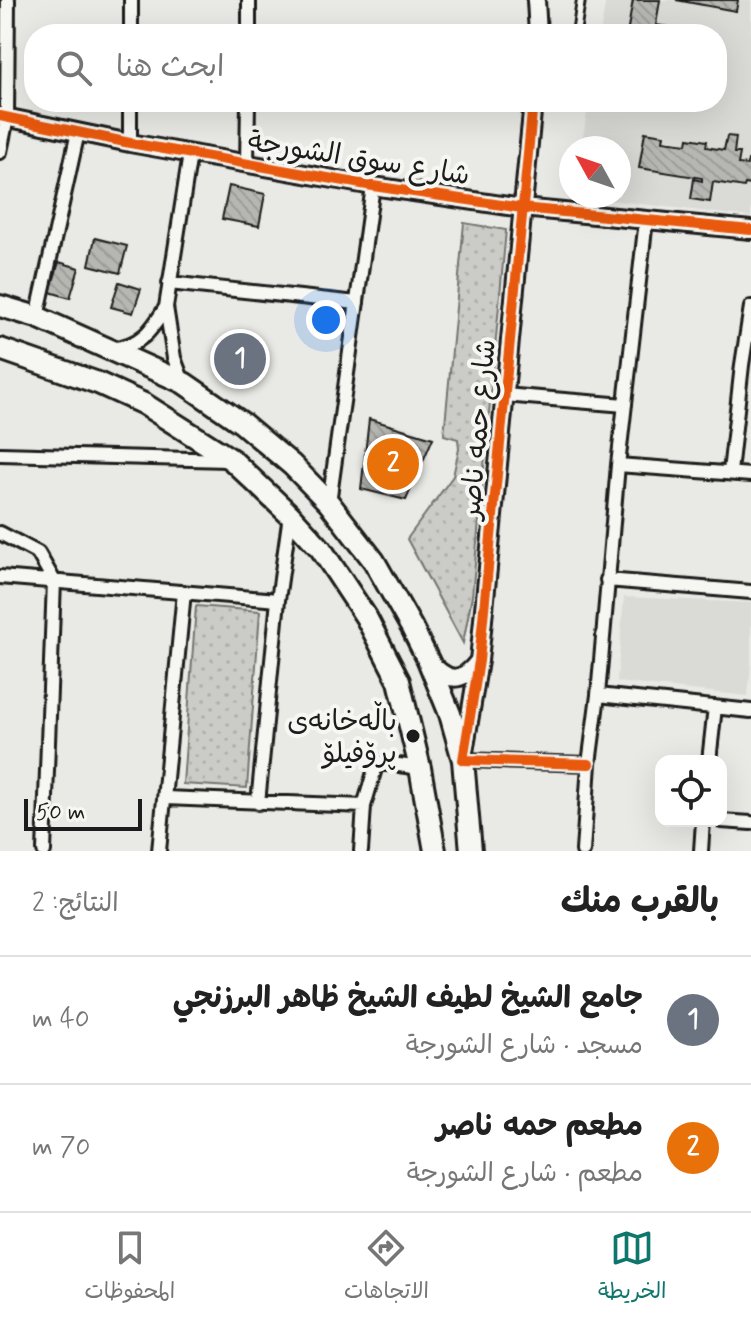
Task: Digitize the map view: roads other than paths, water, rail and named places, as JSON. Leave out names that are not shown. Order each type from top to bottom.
[{"type":"main road","points":[[0,306],[37,317],[184,383],[242,423],[292,465],[329,503],[374,561],[428,660],[450,714],[463,760],[471,851]]},
{"type":"main road","points":[[0,349],[98,383],[144,404],[232,460],[321,549],[366,617],[399,681],[420,768],[435,851]]},
{"type":"street","points":[[0,152],[8,0]]},
{"type":"street","points":[[131,0],[131,24]]},
{"type":"street","points":[[249,0],[249,24]]},
{"type":"street","points":[[536,0],[537,24]]},
{"type":"street","points":[[130,112],[130,143]]},
{"type":"street","points":[[247,164],[248,112]]},
{"type":"street","name":"شارع حمه ناصر","points":[[463,760],[479,661],[532,112]]},
{"type":"street","name":"شارع سوق الشورجة","points":[[4,117],[373,186],[522,208],[751,230]]},
{"type":"street","points":[[37,317],[78,132]]},
{"type":"street","points":[[184,383],[168,333],[166,307],[190,154]]},
{"type":"street","points":[[329,503],[373,186]]},
{"type":"street","points":[[583,851],[618,465],[646,220]]},
{"type":"street","points":[[169,283],[357,303]]},
{"type":"street","points":[[110,350],[126,348],[138,341],[153,327],[166,307]]},
{"type":"street","points":[[730,472],[751,307]]},
{"type":"street","points":[[504,395],[625,405]]},
{"type":"street","points":[[0,454],[232,460]]},
{"type":"street","points":[[618,465],[751,475]]},
{"type":"street","points":[[258,803],[278,600],[290,515]]},
{"type":"street","points":[[0,533],[38,553],[54,581],[44,851]]},
{"type":"street","points":[[0,577],[278,600]]},
{"type":"street","points":[[607,580],[751,592]]},
{"type":"street","points":[[159,851],[184,592]]},
{"type":"street","points":[[428,660],[439,672],[454,678],[470,672],[479,661]]},
{"type":"street","points":[[598,695],[751,711]]},
{"type":"street","points":[[710,755],[715,707]]},
{"type":"street","points":[[463,760],[589,764]]},
{"type":"street","points":[[361,851],[364,806],[377,762],[420,768]]},
{"type":"street","points":[[165,798],[364,806]]},
{"type":"street","points":[[727,821],[751,823]]},
{"type":"street","points":[[701,851],[703,827]]},
{"type":"lane","points":[[577,24],[581,0]]},
{"type":"place","name":"جامع الشيخ لطيف الشيخ ظاهر البرزنجي","points":[[240,359]]},
{"type":"place","name":"مطعم حمه ناصر","points":[[393,464]]},
{"type":"place","name":"باڵەخانەی پرۆفیلۆ","points":[[413,736]]}]
